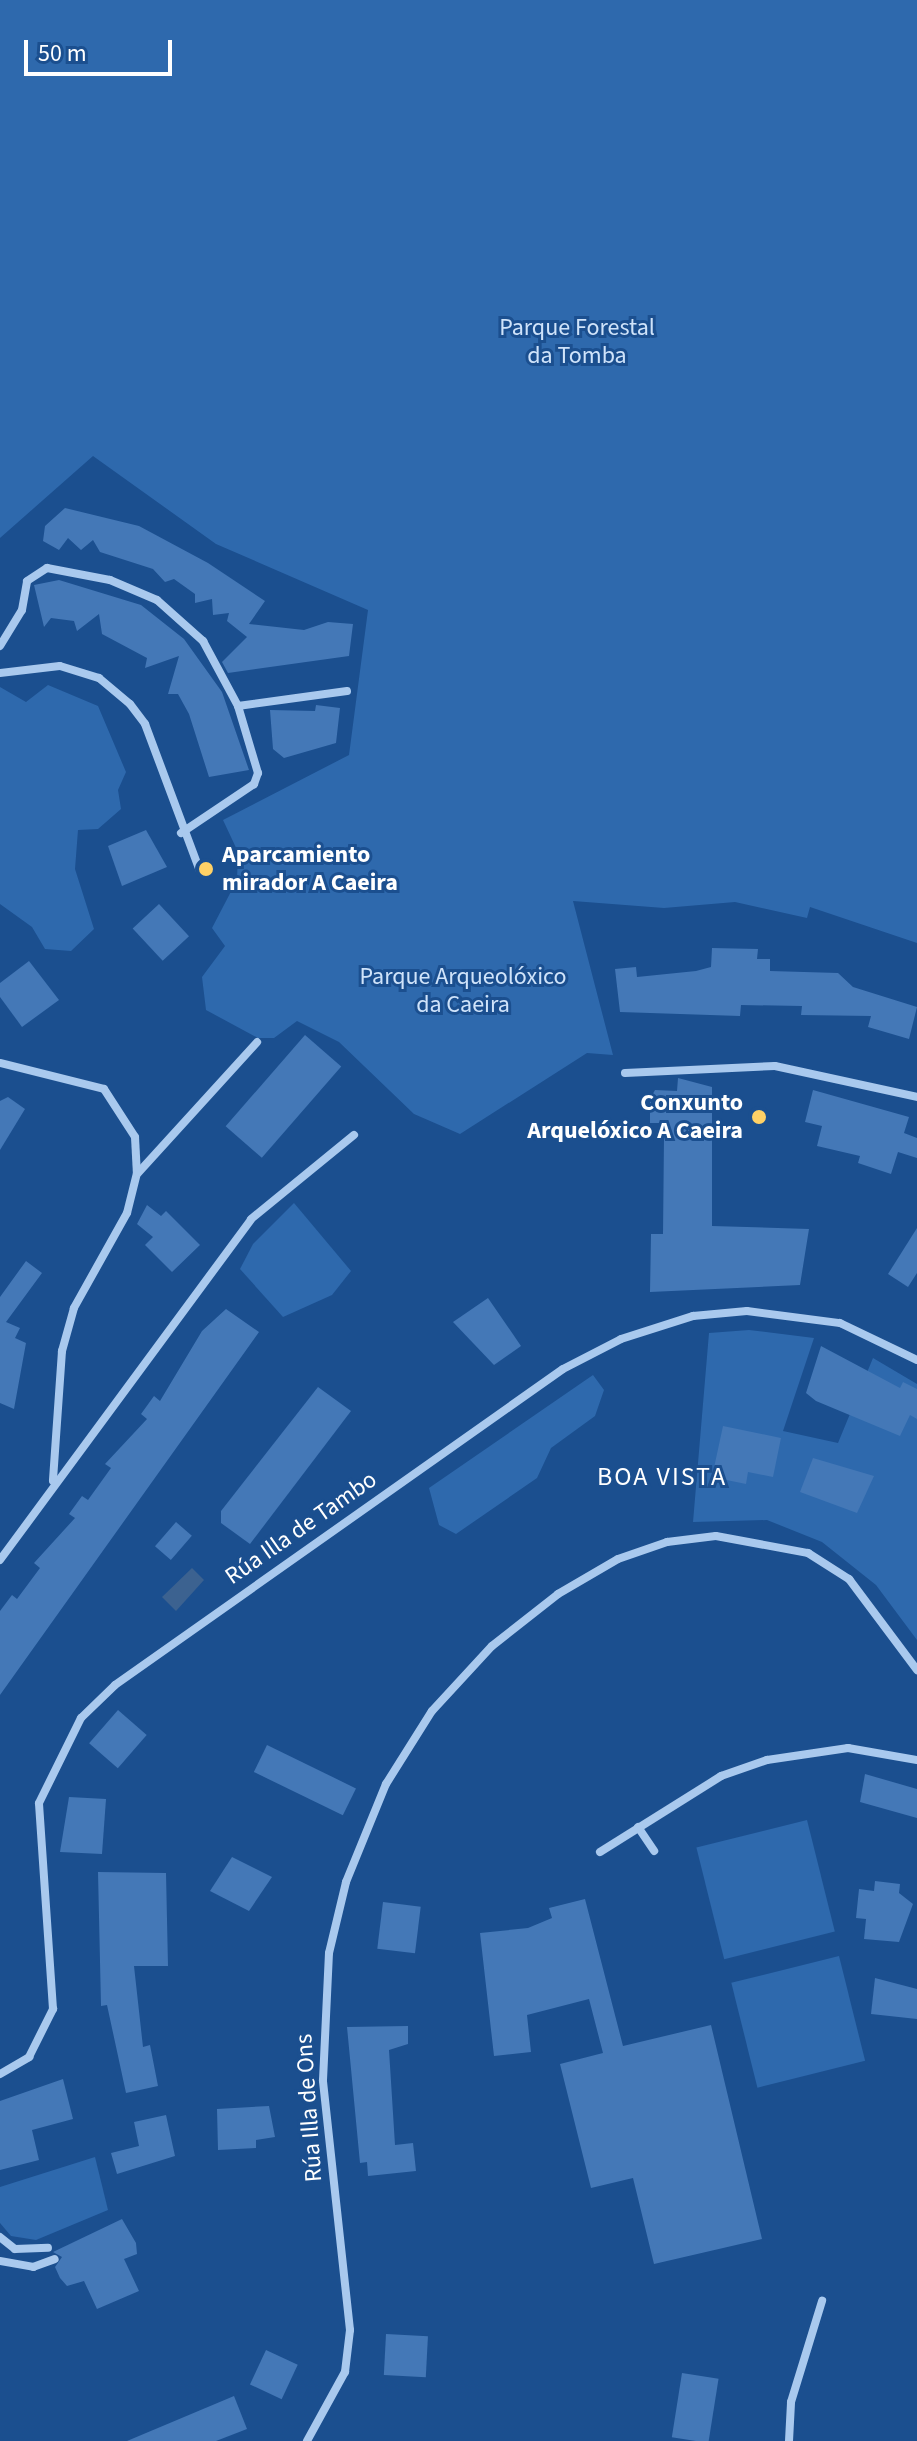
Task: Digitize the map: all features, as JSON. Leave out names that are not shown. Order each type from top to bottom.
[{"type":"street","points":[[0,646],[22,610],[27,581],[38,569],[66,568],[157,600],[203,641],[238,706],[256,761],[254,784],[181,833]]},
{"type":"street","points":[[0,673],[60,666],[99,678],[130,704],[149,733],[181,833],[200,871]]},
{"type":"street","points":[[238,706],[347,691]]},
{"type":"street","points":[[137,1173],[257,1042]]},
{"type":"street","points":[[0,1063],[104,1089],[135,1137],[137,1173],[127,1213],[74,1308],[62,1351],[53,1484]]},
{"type":"street","points":[[625,1073],[775,1066],[917,1097]]},
{"type":"street","points":[[0,1560],[251,1219],[354,1135]]},
{"type":"street","name":"Rúa Illa de Tambo","points":[[0,2074],[29,2057],[53,2009],[39,1803],[81,1718],[115,1685],[563,1369],[621,1339],[693,1316],[747,1311],[840,1323],[917,1360]]},
{"type":"street","name":"Rúa Illa de Ons","points":[[307,2441],[345,2372],[350,2330],[323,2080],[329,1953],[346,1882],[386,1784],[432,1711],[492,1646],[558,1594],[618,1559],[667,1542],[716,1536],[808,1553],[849,1579],[917,1670]]},
{"type":"street","points":[[600,1852],[721,1776],[767,1760],[848,1748],[917,1760]]},
{"type":"street","points":[[638,1827],[654,1851]]},
{"type":"street","points":[[0,2237],[15,2249],[48,2248]]},
{"type":"street","points":[[0,2261],[33,2267],[55,2259]]},
{"type":"street","points":[[789,2441],[791,2402],[822,2301]]},
{"type":"green space","name":"Parque Forestal da Tomba","points":[[0,0],[917,0],[917,943],[810,907],[807,918],[735,902],[664,908],[573,901],[613,1055],[587,1053],[460,1134],[414,1114],[339,1042],[297,1021],[274,1038],[258,1038],[206,1010],[202,977],[225,946],[212,928],[237,880],[238,852],[223,820],[349,755],[368,610],[216,544],[93,456],[0,538]]},
{"type":"green space","points":[[48,685],[98,706],[126,772],[118,790],[121,809],[98,829],[78,830],[75,869],[94,929],[71,951],[45,949],[32,927],[0,904],[0,687],[26,702]]},
{"type":"green space","points":[[294,1203],[351,1271],[332,1295],[283,1317],[240,1269],[253,1244]]},
{"type":"green space","points":[[749,1330],[814,1338],[783,1431],[838,1443],[873,1358],[917,1384],[917,1640],[876,1585],[822,1542],[767,1520],[693,1522],[709,1333]]},
{"type":"green space","points":[[593,1375],[604,1390],[595,1416],[551,1448],[537,1478],[456,1534],[439,1525],[429,1488]]},
{"type":"green space","points":[[807,1820],[835,1932],[724,1959],[696,1848]]},
{"type":"green space","points":[[839,1956],[865,2061],[757,2088],[731,1983]]},
{"type":"green space","points":[[95,2157],[108,2210],[36,2240],[11,2236],[0,2223],[0,2187]]},
{"type":"shaded area","points":[[192,1568],[204,1580],[176,1611],[162,1597]]},
{"type":"building","points":[[65,508],[139,526],[208,563],[265,601],[249,624],[304,630],[328,622],[353,624],[349,656],[228,673],[222,662],[247,637],[227,621],[229,613],[213,615],[212,599],[195,603],[195,594],[174,579],[165,582],[153,569],[100,552],[93,540],[81,550],[68,538],[59,550],[43,541],[45,526]]},
{"type":"building","points":[[59,580],[141,605],[184,639],[222,692],[249,770],[209,777],[189,714],[178,694],[168,694],[179,656],[145,668],[147,658],[102,634],[99,614],[77,631],[74,621],[51,618],[44,627],[34,585]]},
{"type":"building","points":[[316,705],[340,708],[336,743],[284,758],[273,749],[270,710],[315,711]]},
{"type":"building","points":[[146,830],[167,867],[122,886],[108,846]]},
{"type":"building","points":[[159,904],[189,936],[163,961],[133,929]]},
{"type":"building","points":[[712,948],[758,949],[757,959],[770,959],[770,971],[838,973],[853,987],[917,1007],[909,1039],[868,1027],[871,1016],[801,1015],[802,1006],[741,1005],[740,1016],[620,1012],[615,969],[636,967],[637,977],[696,971],[711,967]]},
{"type":"building","points":[[29,961],[59,1000],[22,1027],[0,997],[0,983]]},
{"type":"building","points":[[305,1035],[341,1066],[262,1158],[226,1126]]},
{"type":"building","points":[[678,1078],[712,1087],[712,1226],[809,1229],[800,1285],[650,1292],[651,1234],[663,1234],[664,1136],[659,1123],[650,1123],[650,1099],[655,1090],[677,1091]]},
{"type":"building","points":[[813,1090],[909,1117],[904,1133],[917,1138],[917,1158],[898,1152],[891,1174],[858,1163],[860,1156],[817,1146],[822,1126],[805,1122]]},
{"type":"building","points":[[8,1097],[25,1109],[0,1150],[0,1101]]},
{"type":"building","points":[[147,1205],[161,1216],[166,1211],[200,1245],[172,1272],[145,1245],[153,1237],[137,1224]]},
{"type":"building","points":[[917,1228],[917,1273],[908,1287],[888,1274]]},
{"type":"building","points":[[26,1261],[42,1273],[6,1322],[20,1328],[15,1338],[26,1343],[14,1409],[0,1403],[0,1297]]},
{"type":"building","points":[[488,1298],[521,1346],[494,1365],[453,1322]]},
{"type":"building","points":[[226,1309],[259,1332],[0,1695],[0,1611],[12,1595],[17,1599],[40,1568],[34,1563],[75,1518],[69,1514],[82,1496],[88,1500],[111,1468],[105,1464],[147,1419],[141,1414],[154,1396],[160,1401],[202,1331]]},
{"type":"building","points":[[821,1346],[900,1388],[903,1382],[917,1389],[917,1419],[910,1415],[900,1436],[816,1401],[806,1393]]},
{"type":"building","points":[[318,1387],[351,1411],[250,1544],[221,1523],[221,1511]]},
{"type":"building","points":[[723,1426],[781,1438],[773,1477],[748,1472],[746,1484],[712,1477]]},
{"type":"building","points":[[813,1458],[874,1476],[857,1513],[800,1492]]},
{"type":"building","points":[[176,1522],[192,1536],[171,1560],[155,1546]]},
{"type":"building","points":[[118,1710],[147,1735],[118,1768],[89,1743]]},
{"type":"building","points":[[267,1745],[356,1788],[343,1815],[254,1772]]},
{"type":"building","points":[[865,1774],[917,1789],[917,1818],[860,1802]]},
{"type":"building","points":[[69,1797],[106,1799],[102,1854],[60,1852]]},
{"type":"building","points":[[232,1857],[272,1877],[249,1911],[210,1891]]},
{"type":"building","points":[[98,1872],[166,1873],[168,1966],[134,1966],[143,2047],[150,2045],[158,2086],[126,2093],[107,2005],[101,2006]]},
{"type":"building","points":[[875,1881],[900,1884],[899,1893],[913,1904],[899,1942],[864,1939],[866,1919],[856,1918],[859,1889],[874,1891]]},
{"type":"building","points":[[585,1899],[623,2046],[711,2025],[762,2239],[654,2264],[633,2178],[591,2188],[560,2064],[603,2053],[589,1999],[527,2015],[531,2052],[494,2056],[480,1933],[528,1928],[552,1918],[549,1908]]},
{"type":"building","points":[[383,1902],[421,1907],[415,1953],[377,1949]]},
{"type":"building","points":[[875,1978],[917,1989],[917,2019],[871,2014]]},
{"type":"building","points":[[408,2026],[408,2044],[389,2050],[395,2145],[413,2143],[416,2171],[368,2176],[367,2162],[360,2163],[347,2027]]},
{"type":"building","points":[[63,2079],[73,2119],[32,2130],[39,2160],[0,2170],[0,2101]]},
{"type":"building","points":[[269,2106],[275,2137],[256,2140],[256,2148],[218,2150],[217,2109]]},
{"type":"building","points":[[166,2115],[175,2156],[117,2174],[111,2153],[139,2146],[134,2122]]},
{"type":"building","points":[[122,2219],[136,2243],[137,2254],[124,2259],[139,2291],[97,2309],[84,2281],[67,2286],[60,2278],[55,2267],[62,2257],[53,2252]]},
{"type":"building","points":[[386,2334],[428,2336],[426,2377],[384,2375]]},
{"type":"building","points":[[266,2350],[298,2365],[282,2399],[250,2384]]},
{"type":"building","points":[[682,2373],[719,2379],[709,2441],[672,2437]]},
{"type":"building","points":[[234,2396],[247,2429],[216,2441],[127,2441]]},
{"type":"place","name":"Aparcamiento mirador A Caeira","points":[[206,869]]},
{"type":"place","name":"Conxunto Arquelóxico A Caeira","points":[[759,1117]]},
{"type":"district","name":"BOA VISTA","points":[[662,1477]]},
{"type":"park label","name":"Parque Arqueolóxico da Caeira","points":[[463,991]]}]
